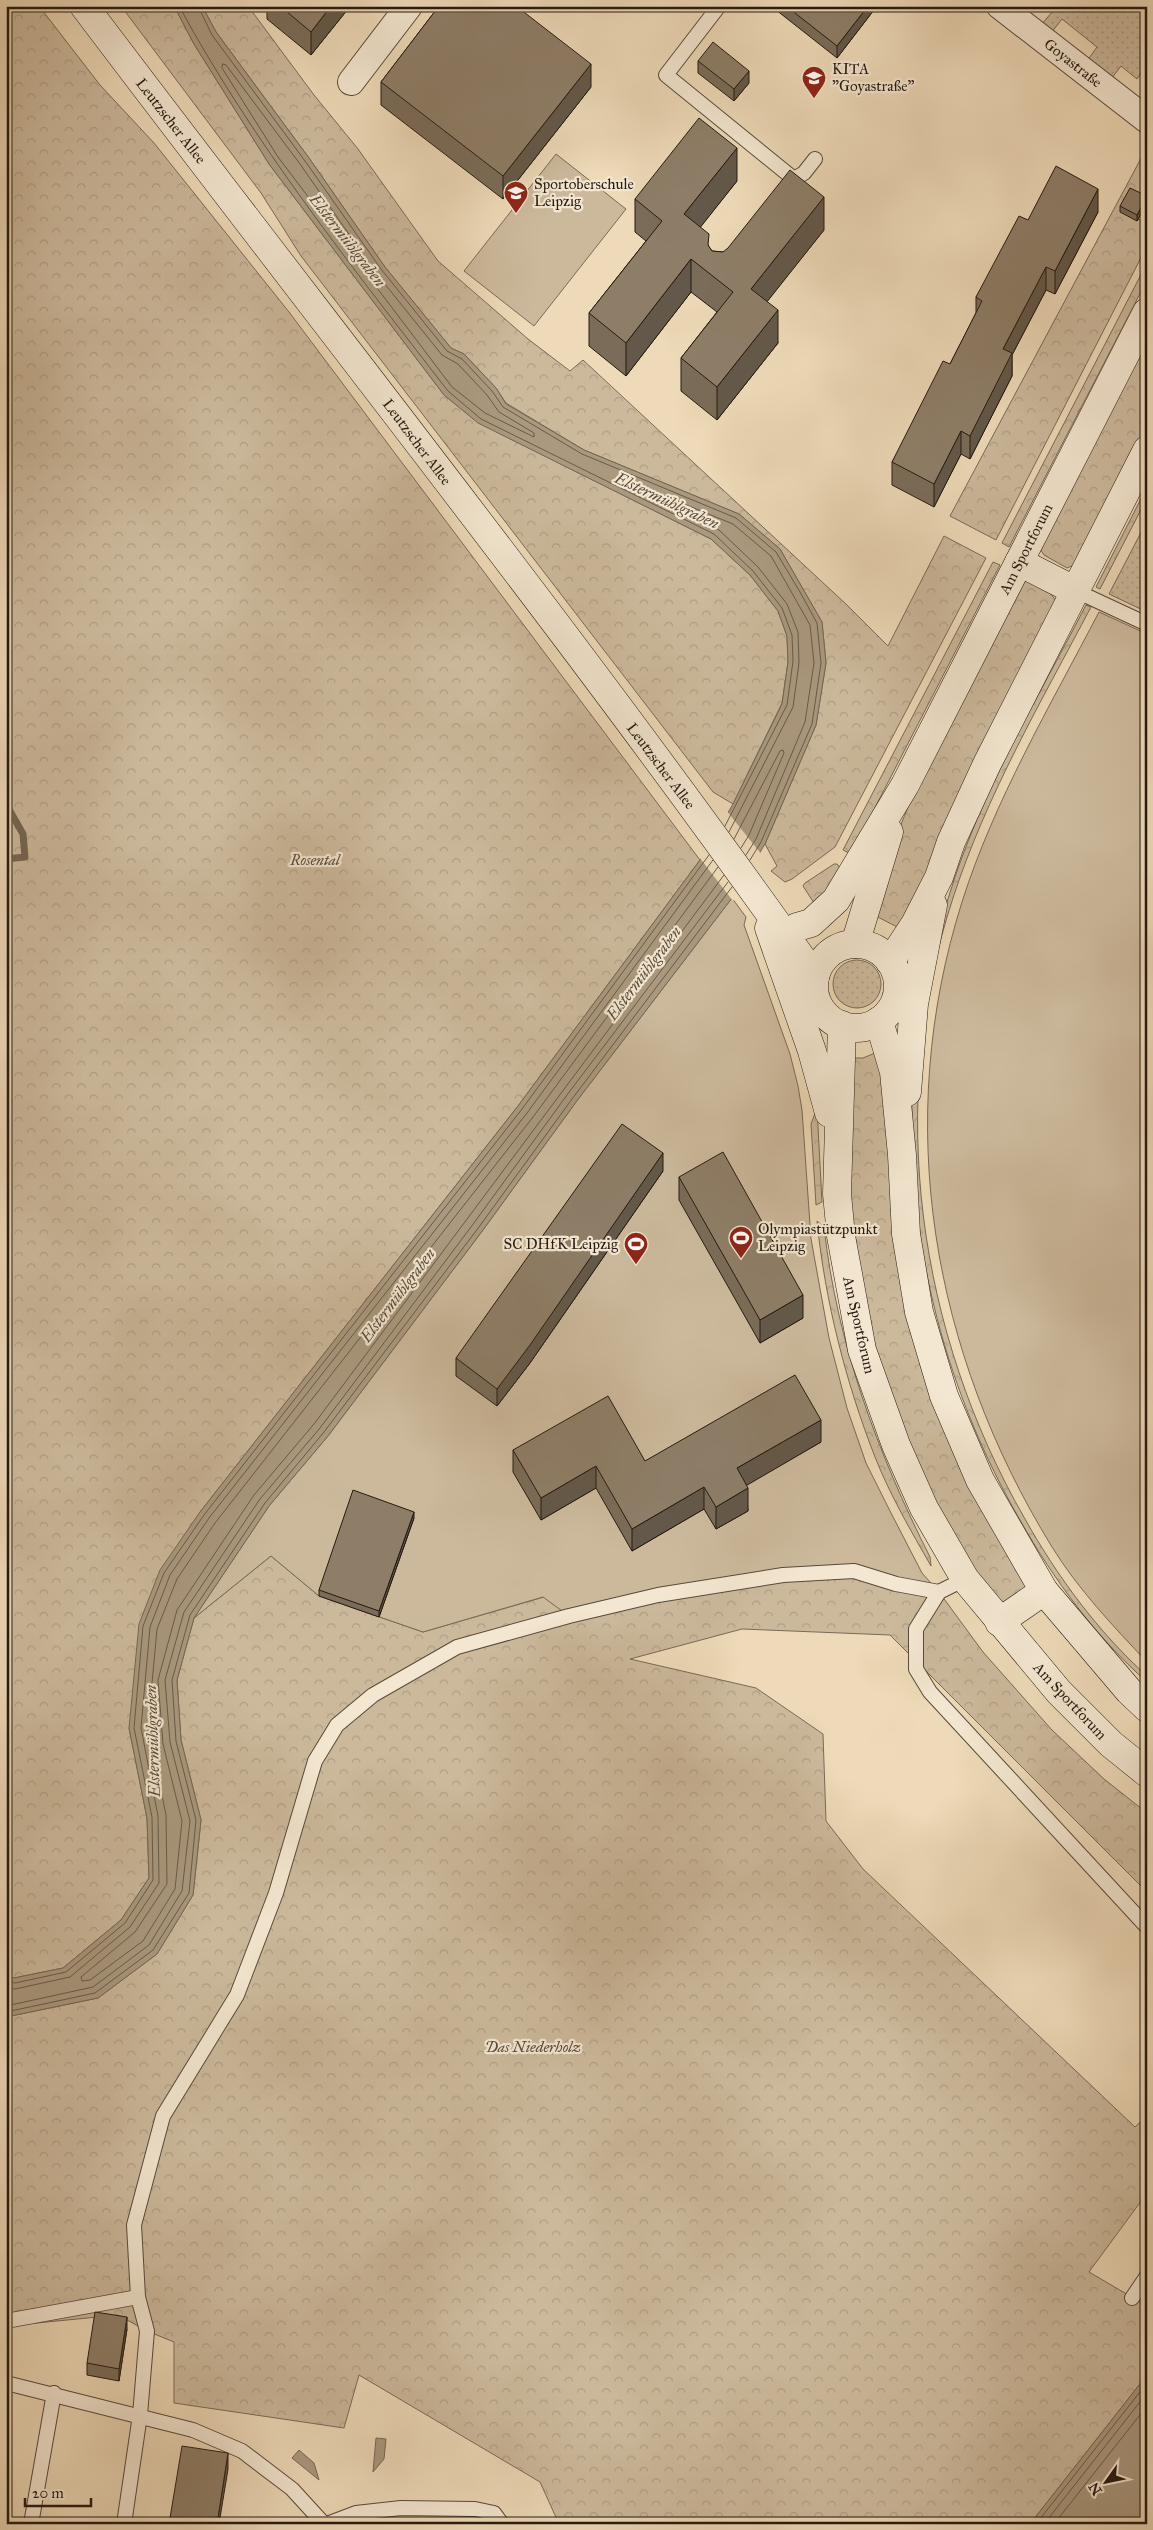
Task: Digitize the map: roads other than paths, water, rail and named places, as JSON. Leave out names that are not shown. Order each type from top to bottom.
[{"type":"main road","name":"Leutzscher Allee","points":[[84,6],[312,302],[712,833],[815,977]]},
{"type":"main road","name":"Am Sportforum","points":[[797,927],[811,923],[836,900],[905,785],[1147,312]]},
{"type":"main road","points":[[890,962],[915,924],[939,876],[955,834],[987,764],[1147,450]]},
{"type":"main road","points":[[1019,562],[1076,591]]},
{"type":"main road","name":"Am Sportforum","points":[[843,948],[905,785]]},
{"type":"main road","points":[[902,1155],[914,1004],[939,876]]},
{"type":"main road","name":"Leutzscher Allee","points":[[748,881],[797,927],[843,948]]},
{"type":"main road","name":"Leutzscher Allee","points":[[748,881],[771,933],[824,1087],[829,1112],[837,1194]]},
{"type":"main road","points":[[843,948],[875,948],[890,962],[896,974],[897,994],[889,1012],[879,1021],[855,1028],[842,1025],[823,1011],[817,1001],[815,977],[818,968],[843,948]]},
{"type":"main road","points":[[879,1021],[894,1072],[902,1155],[906,1234],[919,1312],[944,1396],[980,1480],[1044,1591],[1129,1691],[1147,1708]]},
{"type":"main road","name":"Am Sportforum","points":[[842,1025],[837,1194],[840,1236],[858,1332],[880,1405],[924,1508],[965,1579],[1059,1692],[1111,1744],[1147,1773]]},
{"type":"main road","points":[[999,1622],[1044,1591]]},
{"type":"street","points":[[351,82],[409,6]]},
{"type":"street","name":"Goyastraße","points":[[1000,6],[1147,120]]},
{"type":"lane","points":[[719,6],[666,75],[794,178],[804,173],[814,160]]},
{"type":"lane","points":[[1076,591],[1147,624]]},
{"type":"lane","points":[[124,2524],[140,2415],[147,2331],[138,2297],[134,2225],[163,2116],[237,1995],[276,1893],[315,1761],[337,1725],[373,1695],[457,1647],[569,1616],[658,1595],[783,1575],[854,1571],[896,1584],[939,1592]]},
{"type":"lane","points":[[965,1579],[939,1592],[916,1629],[916,1669],[925,1685],[1147,1927]]},
{"type":"lane","points":[[1132,2298],[1147,2276]]},
{"type":"lane","points":[[6,2322],[138,2297]]},
{"type":"lane","points":[[6,2382],[193,2430],[242,2451],[292,2489],[325,2524],[356,2513],[401,2508],[475,2509],[494,2513],[502,2524]]},
{"type":"lane","points":[[31,2524],[54,2393]]},
{"type":"water","name":"Elstermühlgraben","points":[[174,6],[202,6],[216,32],[309,158],[385,267],[451,348],[464,354],[496,388],[506,404],[584,450],[739,514],[780,549],[822,622],[826,663],[816,725],[765,844],[732,898],[576,1102],[483,1230],[328,1436],[269,1506],[194,1618],[177,1680],[181,1740],[201,1820],[193,1895],[157,1954],[98,1998],[6,2017],[6,1976],[14,1978],[63,1968],[121,1920],[149,1878],[147,1818],[129,1728],[139,1624],[160,1570],[200,1512],[518,1106],[700,860],[733,804],[782,704],[788,662],[787,636],[778,611],[750,575],[711,539],[478,423],[444,395],[269,164],[194,44]]},
{"type":"water","points":[[1147,2375],[1147,2524],[1030,2524]]},
{"type":"water","points":[[376,2438],[386,2439],[384,2459],[373,2472]]},
{"type":"water","points":[[299,2450],[314,2463],[319,2480],[292,2458]]},
{"type":"waterway","points":[[6,804],[23,834],[25,857],[6,859]]},
{"type":"place","name":"KITA \"Goyastraße\"","points":[[814,99]]},
{"type":"place","name":"Sportoberschule Leipzig","points":[[516,214]]},
{"type":"place","name":"Olympiastützpunkt Leipzig","points":[[741,1259]]},
{"type":"place","name":"SC DHfK Leipzig","points":[[636,1265]]},
{"type":"park label","name":"Rosental","points":[[315,860]]},
{"type":"park label","name":"Das Niederholz","points":[[533,2047]]}]
